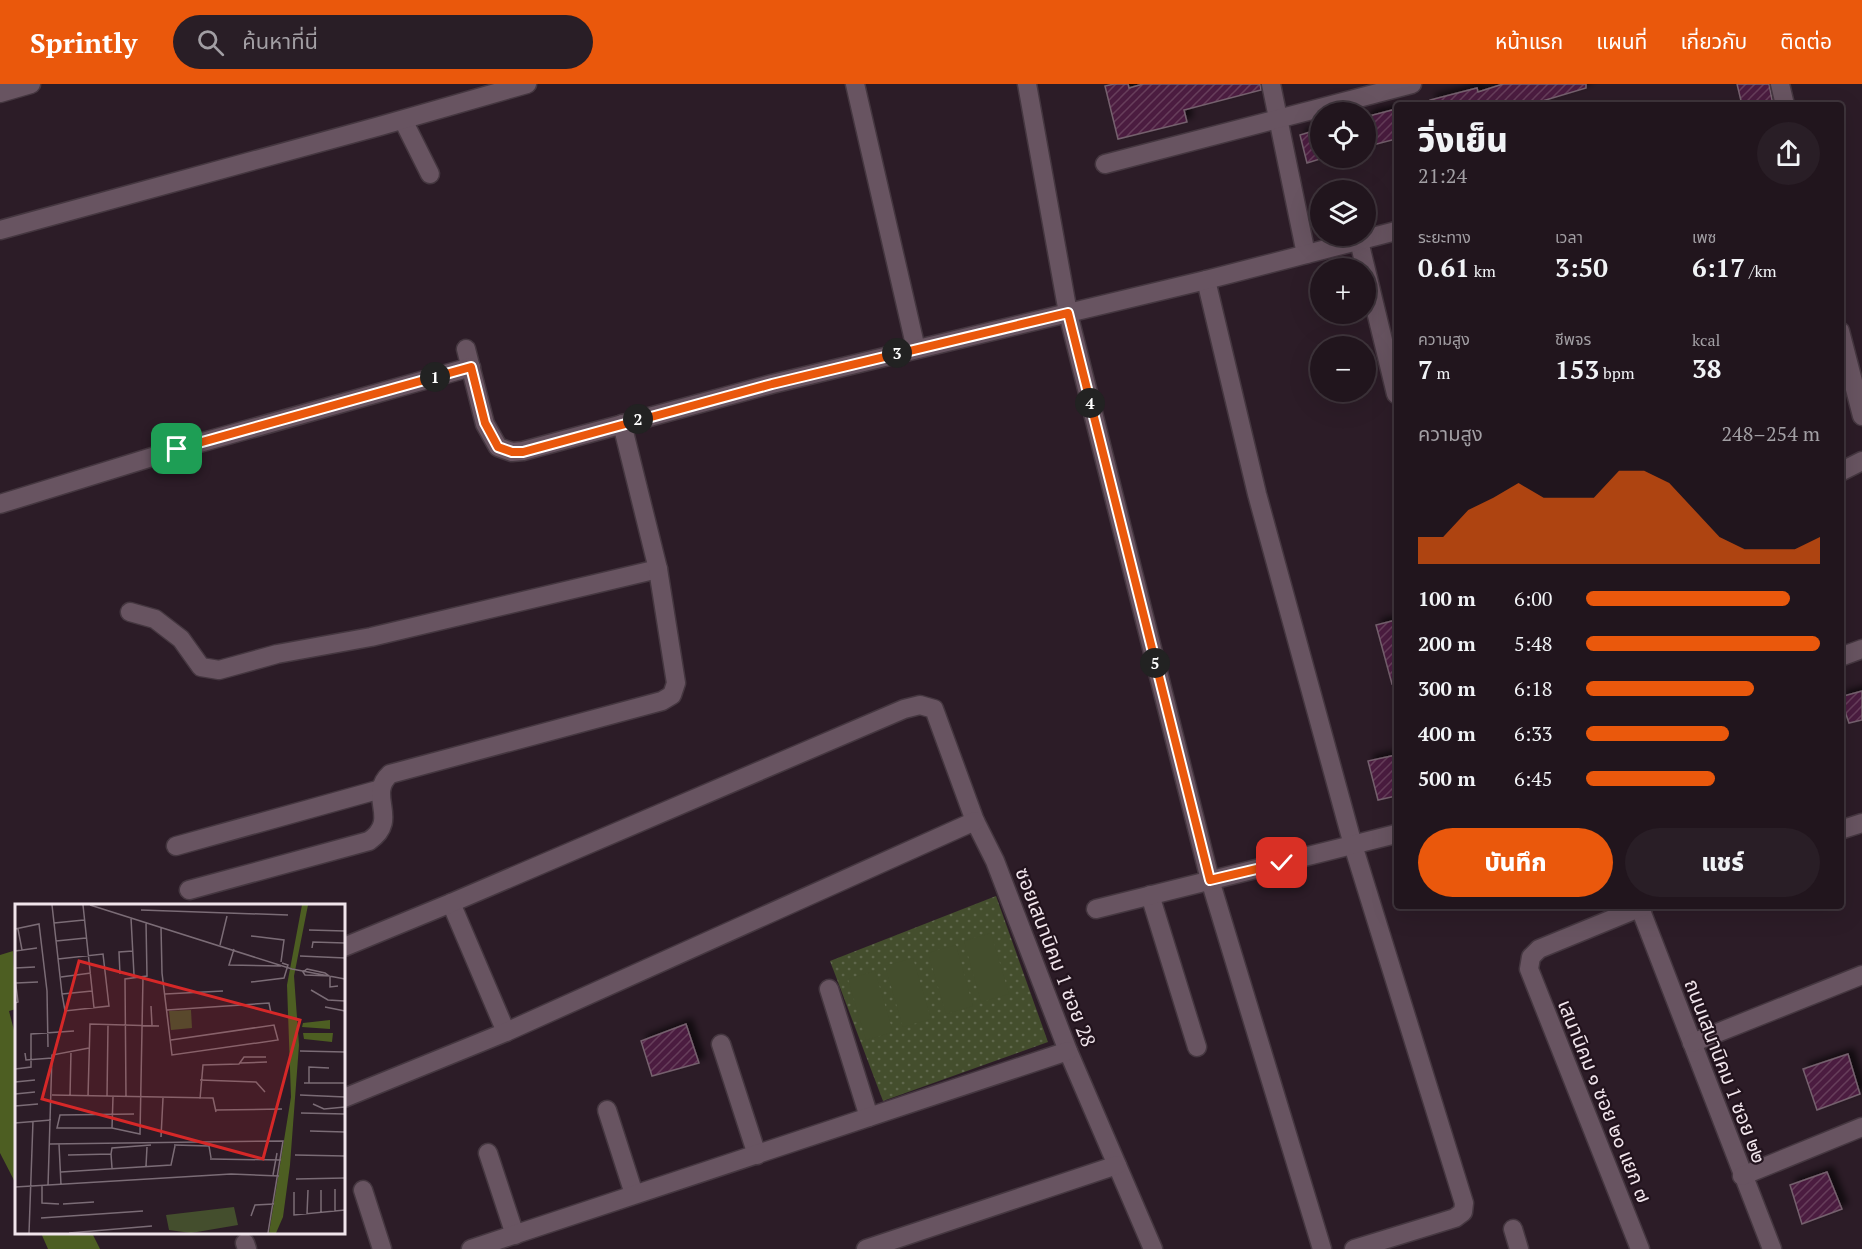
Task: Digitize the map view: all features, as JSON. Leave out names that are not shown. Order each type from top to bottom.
[{"type":"street","points":[[0,93],[31,84]]},
{"type":"street","points":[[0,230],[527,84]]},
{"type":"street","points":[[855,84],[916,349]]},
{"type":"street","points":[[1027,84],[1068,313],[1210,880],[1322,1249]]},
{"type":"street","points":[[1270,84],[1306,254]]},
{"type":"street","points":[[1105,164],[1412,84]]},
{"type":"street","points":[[1780,84],[1784,102]]},
{"type":"street","points":[[403,120],[430,174]]},
{"type":"street","points":[[1376,236],[1394,232]]},
{"type":"street","points":[[0,504],[469,358],[485,423],[498,447],[512,452],[523,452],[772,384],[1339,246]]},
{"type":"street","points":[[1360,246],[1394,386]]},
{"type":"street","points":[[1206,280],[1257,494],[1353,845],[1464,1203],[1463,1212],[1455,1218],[1354,1249]]},
{"type":"street","points":[[1844,346],[1862,416]]},
{"type":"street","points":[[189,890],[369,841],[379,834],[384,823],[381,789],[383,780],[390,774],[662,701],[672,695],[676,683],[658,569],[622,424]]},
{"type":"street","points":[[1844,470],[1862,461]]},
{"type":"street","points":[[130,612],[155,619],[181,639],[201,667],[219,670],[277,654],[371,637],[658,569]]},
{"type":"street","points":[[1844,656],[1862,649]]},
{"type":"street","name":"ซอยเสนานิคม 1 ซอย 28","points":[[451,903],[904,709],[920,705],[934,709],[975,822],[995,861],[1068,1051],[1153,1249]]},
{"type":"street","points":[[176,846],[381,789]]},
{"type":"street","points":[[345,1098],[506,1032],[975,822]]},
{"type":"street","points":[[1844,829],[1860,823]]},
{"type":"street","points":[[1096,909],[1394,835]]},
{"type":"street","points":[[1150,895],[1197,1047]]},
{"type":"street","points":[[345,947],[451,903],[506,1032]]},
{"type":"street","name":"เสนานิคม ๑ ซอย ๒๐ แยก ๗","points":[[1637,909],[1539,949],[1531,957],[1529,969],[1640,1249]]},
{"type":"street","name":"ถนนเสนานิคม 1 ซอย ๒๒","points":[[1643,909],[1742,1176],[1772,1249]]},
{"type":"street","points":[[1692,1043],[1862,975]]},
{"type":"street","points":[[829,989],[869,1117]]},
{"type":"street","points":[[721,1044],[757,1155]]},
{"type":"street","points":[[471,1249],[1068,1051]]},
{"type":"street","points":[[607,1110],[634,1194]]},
{"type":"street","points":[[1742,1176],[1862,1127]]},
{"type":"street","points":[[488,1153],[515,1235]]},
{"type":"street","points":[[866,1249],[1118,1166]]},
{"type":"street","points":[[363,1190],[382,1249]]},
{"type":"street","points":[[1513,1229],[1519,1249]]},
{"type":"shaded area","points":[[996,896],[1048,1042],[883,1101],[830,961]]},
{"type":"shaded area","points":[[991,933],[1009,994],[981,1002],[964,941]]},
{"type":"shaded area","points":[[956,945],[973,1006],[946,1014],[928,953]]},
{"type":"shaded area","points":[[13,951],[15,1009],[9,1011],[15,1034],[15,1182],[0,1153],[0,955]]},
{"type":"shaded area","points":[[913,958],[931,1019],[903,1027],[885,966]]},
{"type":"shaded area","points":[[875,971],[893,1032],[866,1040],[848,979]]},
{"type":"shaded area","points":[[41,1234],[92,1234],[100,1249],[48,1249]]},
{"type":"building","points":[[1128,84],[1129,88],[1143,84],[1260,84],[1261,90],[1184,110],[1187,122],[1118,139],[1105,86]]},
{"type":"building","points":[[1503,84],[1586,84],[1586,88],[1539,102],[1430,102],[1430,100],[1477,88],[1478,92]]},
{"type":"building","points":[[1737,84],[1769,84],[1772,102],[1741,102]]},
{"type":"building","points":[[1394,110],[1394,140],[1376,144],[1376,114]]},
{"type":"building","points":[[1310,132],[1310,162],[1307,163],[1300,135]]},
{"type":"building","points":[[1394,620],[1394,684],[1392,684],[1376,625]]},
{"type":"building","points":[[1862,691],[1862,720],[1849,723],[1844,709],[1844,696]]},
{"type":"building","points":[[1394,755],[1394,796],[1378,800],[1368,761]]},
{"type":"building","points":[[686,1024],[699,1063],[652,1076],[641,1041]]},
{"type":"building","points":[[1848,1054],[1860,1094],[1817,1110],[1803,1069]]},
{"type":"building","points":[[1827,1172],[1842,1209],[1802,1224],[1790,1185]]},
{"type":"route","points":[[177,449],[471,367],[485,423],[498,447],[512,452],[523,452],[772,384],[1068,313],[1210,880],[1282,863]]}]
